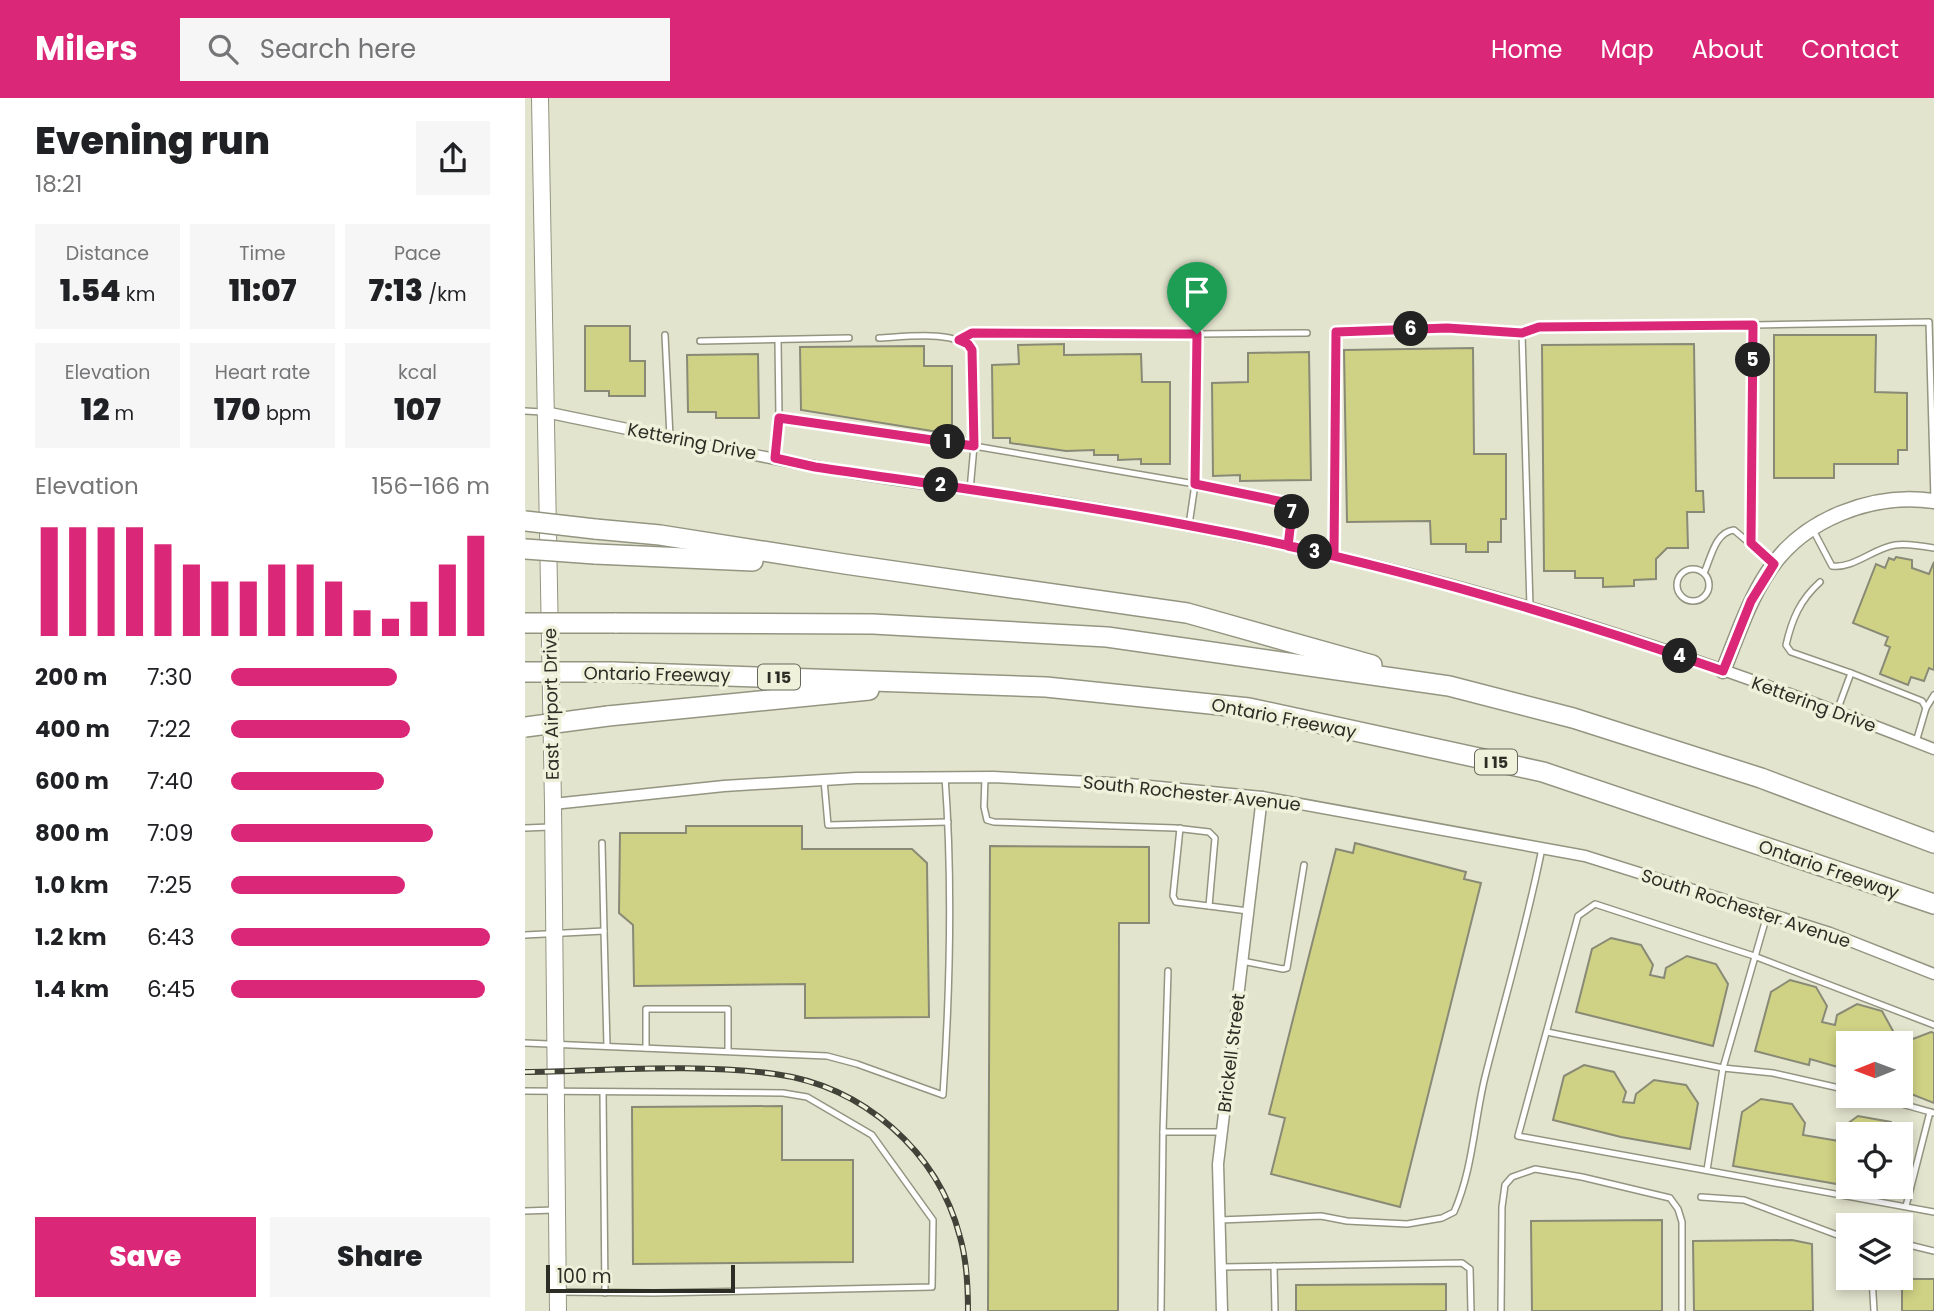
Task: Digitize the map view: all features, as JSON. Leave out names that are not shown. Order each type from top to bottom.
[{"type":"highway","points":[[525,521],[660,535],[1187,613],[1573,718],[1761,778],[1934,843]]},
{"type":"highway","points":[[525,549],[845,564]]},
{"type":"highway","points":[[525,623],[873,624],[1107,637],[1448,686]]},
{"type":"highway","name":"Ontario Freeway","points":[[525,672],[947,682],[1046,687],[1249,708],[1543,772],[1934,904]]},
{"type":"highway","points":[[525,727],[608,716],[947,682]]},
{"type":"main road","name":"East Airport Drive","points":[[540,98],[554,827],[558,1311]]},
{"type":"street","name":"Kettering Drive","points":[[545,412],[815,467],[1189,525],[1334,556],[1531,607],[1602,629],[1837,711],[1934,749]]},
{"type":"street","points":[[1723,671],[1751,601],[1774,564],[1791,544],[1833,516],[1883,501],[1934,501]]},
{"type":"street","name":"South Rochester Avenue","points":[[553,804],[723,786],[945,777],[1129,784],[1262,796],[1585,856],[1830,933],[1934,974]]},
{"type":"street","name":"Brickell Street","points":[[1222,1311],[1218,1164],[1262,796]]},
{"type":"lane","points":[[1334,556],[1336,332],[1447,328],[1522,333],[1539,327],[1929,322],[1934,501]]},
{"type":"lane","points":[[1751,543],[1753,325]]},
{"type":"lane","points":[[959,340],[972,333],[1307,333]]},
{"type":"lane","points":[[1522,333],[1531,607]]},
{"type":"lane","points":[[1189,525],[1195,484],[1197,334]]},
{"type":"lane","points":[[665,335],[670,437]]},
{"type":"lane","points":[[879,338],[949,337],[968,344],[972,350],[974,446],[970,490]]},
{"type":"lane","points":[[700,341],[849,338]]},
{"type":"lane","points":[[775,458],[779,418],[778,340]]},
{"type":"lane","points":[[525,411],[545,412]]},
{"type":"lane","points":[[779,418],[974,446],[1195,484],[1293,504],[1288,546]]},
{"type":"lane","points":[[1813,529],[1832,566],[1896,544],[1934,548]]},
{"type":"lane","points":[[1704,573],[1695,569],[1685,570],[1681,574],[1677,583],[1683,598],[1698,600],[1707,593],[1709,583],[1704,573],[1720,536],[1726,531],[1734,530],[1774,564]]},
{"type":"lane","points":[[1820,582],[1806,595],[1792,620],[1786,645],[1791,652],[1922,701],[1926,708]]},
{"type":"lane","points":[[1837,711],[1851,673]]},
{"type":"lane","points":[[1916,742],[1926,708],[1934,695]]},
{"type":"lane","points":[[525,1043],[827,1056],[943,1095],[948,1018],[948,822],[945,777]]},
{"type":"lane","points":[[985,777],[984,807],[987,820],[994,822],[1180,828],[1209,832],[1215,838],[1209,906]]},
{"type":"lane","points":[[824,780],[828,825],[948,822]]},
{"type":"lane","points":[[525,828],[554,827]]},
{"type":"lane","points":[[1180,828],[1173,896],[1176,902],[1248,911]]},
{"type":"lane","points":[[602,843],[607,1046]]},
{"type":"lane","points":[[1219,1220],[1321,1216],[1347,1221],[1407,1224],[1442,1218],[1454,1212],[1464,1190],[1485,1080],[1542,848]]},
{"type":"lane","points":[[1243,961],[1287,968],[1304,865]]},
{"type":"lane","points":[[1934,1024],[1754,956],[1595,904],[1578,916],[1518,1136],[1934,1212]]},
{"type":"lane","points":[[1707,1170],[1723,1068],[1767,915]]},
{"type":"lane","points":[[525,935],[604,931]]},
{"type":"lane","points":[[1161,1311],[1168,971]]},
{"type":"lane","points":[[646,1048],[646,1009],[728,1009],[728,1051]]},
{"type":"lane","points":[[1547,1032],[1723,1068],[1773,1073],[1836,1087]]},
{"type":"lane","points":[[525,1091],[783,1093],[807,1097],[872,1135],[933,1220],[932,1287],[557,1292]]},
{"type":"lane","points":[[603,1092],[605,1293]]},
{"type":"lane","points":[[1906,1206],[1932,1112],[1913,1107]]},
{"type":"lane","points":[[1163,1132],[1222,1132]]},
{"type":"lane","points":[[1501,1311],[1500,1243],[1505,1185],[1520,1172],[1535,1169],[1671,1198],[1682,1222],[1682,1311]]},
{"type":"lane","points":[[1701,1197],[1744,1200],[1836,1234]]},
{"type":"lane","points":[[525,1211],[557,1210]]},
{"type":"lane","points":[[1913,1247],[1934,1251]]},
{"type":"lane","points":[[1221,1267],[1462,1263],[1471,1269],[1471,1311]]},
{"type":"lane","points":[[1274,1266],[1275,1311]]},
{"type":"lane","points":[[1873,1290],[1874,1311]]},
{"type":"building","points":[[585,326],[630,326],[630,361],[645,361],[645,396],[609,396],[609,391],[585,391]]},
{"type":"building","points":[[1774,335],[1876,335],[1875,392],[1907,393],[1907,450],[1898,450],[1898,464],[1834,464],[1834,478],[1774,478]]},
{"type":"building","points":[[1064,344],[1064,355],[1141,354],[1142,382],[1170,382],[1170,464],[1141,464],[1141,459],[1118,460],[1118,455],[1094,455],[1094,450],[1066,451],[1010,443],[1010,438],[993,438],[992,365],[1019,364],[1018,345]]},
{"type":"building","points":[[1694,344],[1696,491],[1703,491],[1704,512],[1687,512],[1688,548],[1667,548],[1656,559],[1656,579],[1634,580],[1634,586],[1603,587],[1603,578],[1575,578],[1575,571],[1544,571],[1542,345]]},
{"type":"building","points":[[924,346],[924,366],[952,366],[952,430],[932,431],[801,410],[800,347]]},
{"type":"building","points":[[1473,348],[1474,454],[1506,454],[1506,519],[1501,519],[1501,542],[1488,542],[1488,552],[1466,552],[1466,544],[1431,544],[1430,521],[1347,522],[1344,350]]},
{"type":"building","points":[[1309,352],[1311,480],[1240,481],[1240,475],[1213,476],[1212,383],[1248,382],[1248,353]]},
{"type":"building","points":[[758,354],[759,418],[716,418],[716,412],[688,412],[687,355]]},
{"type":"building","points":[[1896,557],[1912,560],[1912,568],[1929,574],[1934,562],[1934,670],[1929,668],[1924,681],[1911,677],[1908,685],[1880,674],[1890,647],[1885,645],[1888,637],[1853,623],[1876,564],[1885,568],[1889,558],[1894,560]]},
{"type":"building","points":[[686,826],[802,826],[802,849],[912,849],[927,863],[929,1017],[805,1018],[805,984],[634,986],[633,925],[619,913],[620,833],[686,833]]},
{"type":"building","points":[[1355,843],[1466,872],[1464,879],[1481,883],[1400,1207],[1271,1174],[1285,1118],[1269,1114],[1336,849],[1353,853]]},
{"type":"building","points":[[990,846],[1149,847],[1149,923],[1119,923],[1118,1311],[988,1311]]},
{"type":"building","points":[[1611,938],[1641,945],[1653,965],[1650,975],[1664,978],[1666,968],[1687,956],[1716,964],[1728,984],[1713,1046],[1576,1012],[1592,949]]},
{"type":"building","points":[[1790,980],[1816,987],[1827,1006],[1822,1022],[1835,1025],[1837,1015],[1857,1004],[1882,1011],[1893,1031],[1836,1031],[1836,1067],[1810,1059],[1809,1065],[1755,1051],[1771,992]]},
{"type":"building","points":[[1934,1033],[1934,1103],[1913,1095],[1913,1039]]},
{"type":"building","points":[[1584,1065],[1614,1072],[1626,1092],[1623,1102],[1634,1103],[1636,1094],[1654,1080],[1686,1085],[1698,1103],[1690,1149],[1621,1137],[1553,1120],[1564,1076]]},
{"type":"building","points":[[1761,1099],[1792,1104],[1805,1123],[1803,1135],[1836,1140],[1836,1184],[1733,1166],[1742,1112]]},
{"type":"building","points":[[782,1106],[782,1160],[853,1160],[853,1262],[633,1264],[632,1107]]},
{"type":"building","points":[[1858,1116],[1891,1122],[1850,1122]]},
{"type":"building","points":[[1662,1220],[1662,1311],[1532,1311],[1531,1221]]},
{"type":"building","points":[[1792,1240],[1812,1244],[1813,1311],[1694,1311],[1693,1241]]},
{"type":"building","points":[[1913,1279],[1934,1279],[1934,1311],[1902,1311],[1902,1290],[1913,1290]]},
{"type":"building","points":[[1446,1284],[1446,1311],[1296,1311],[1296,1285]]},
{"type":"railway","points":[[525,1072],[714,1069],[775,1074],[838,1092],[866,1108],[892,1128],[915,1151],[934,1177],[949,1206],[960,1237],[967,1274],[968,1311]]},
{"type":"route","points":[[1197,334],[972,333],[959,340],[968,344],[972,350],[974,446],[779,418],[775,458],[815,467],[1064,503],[1317,552],[1515,603],[1602,629],[1723,671],[1751,601],[1774,564],[1751,543],[1753,325],[1539,327],[1522,333],[1447,328],[1336,332],[1334,556],[1317,552],[1288,546],[1293,504],[1195,484],[1197,334]]}]
